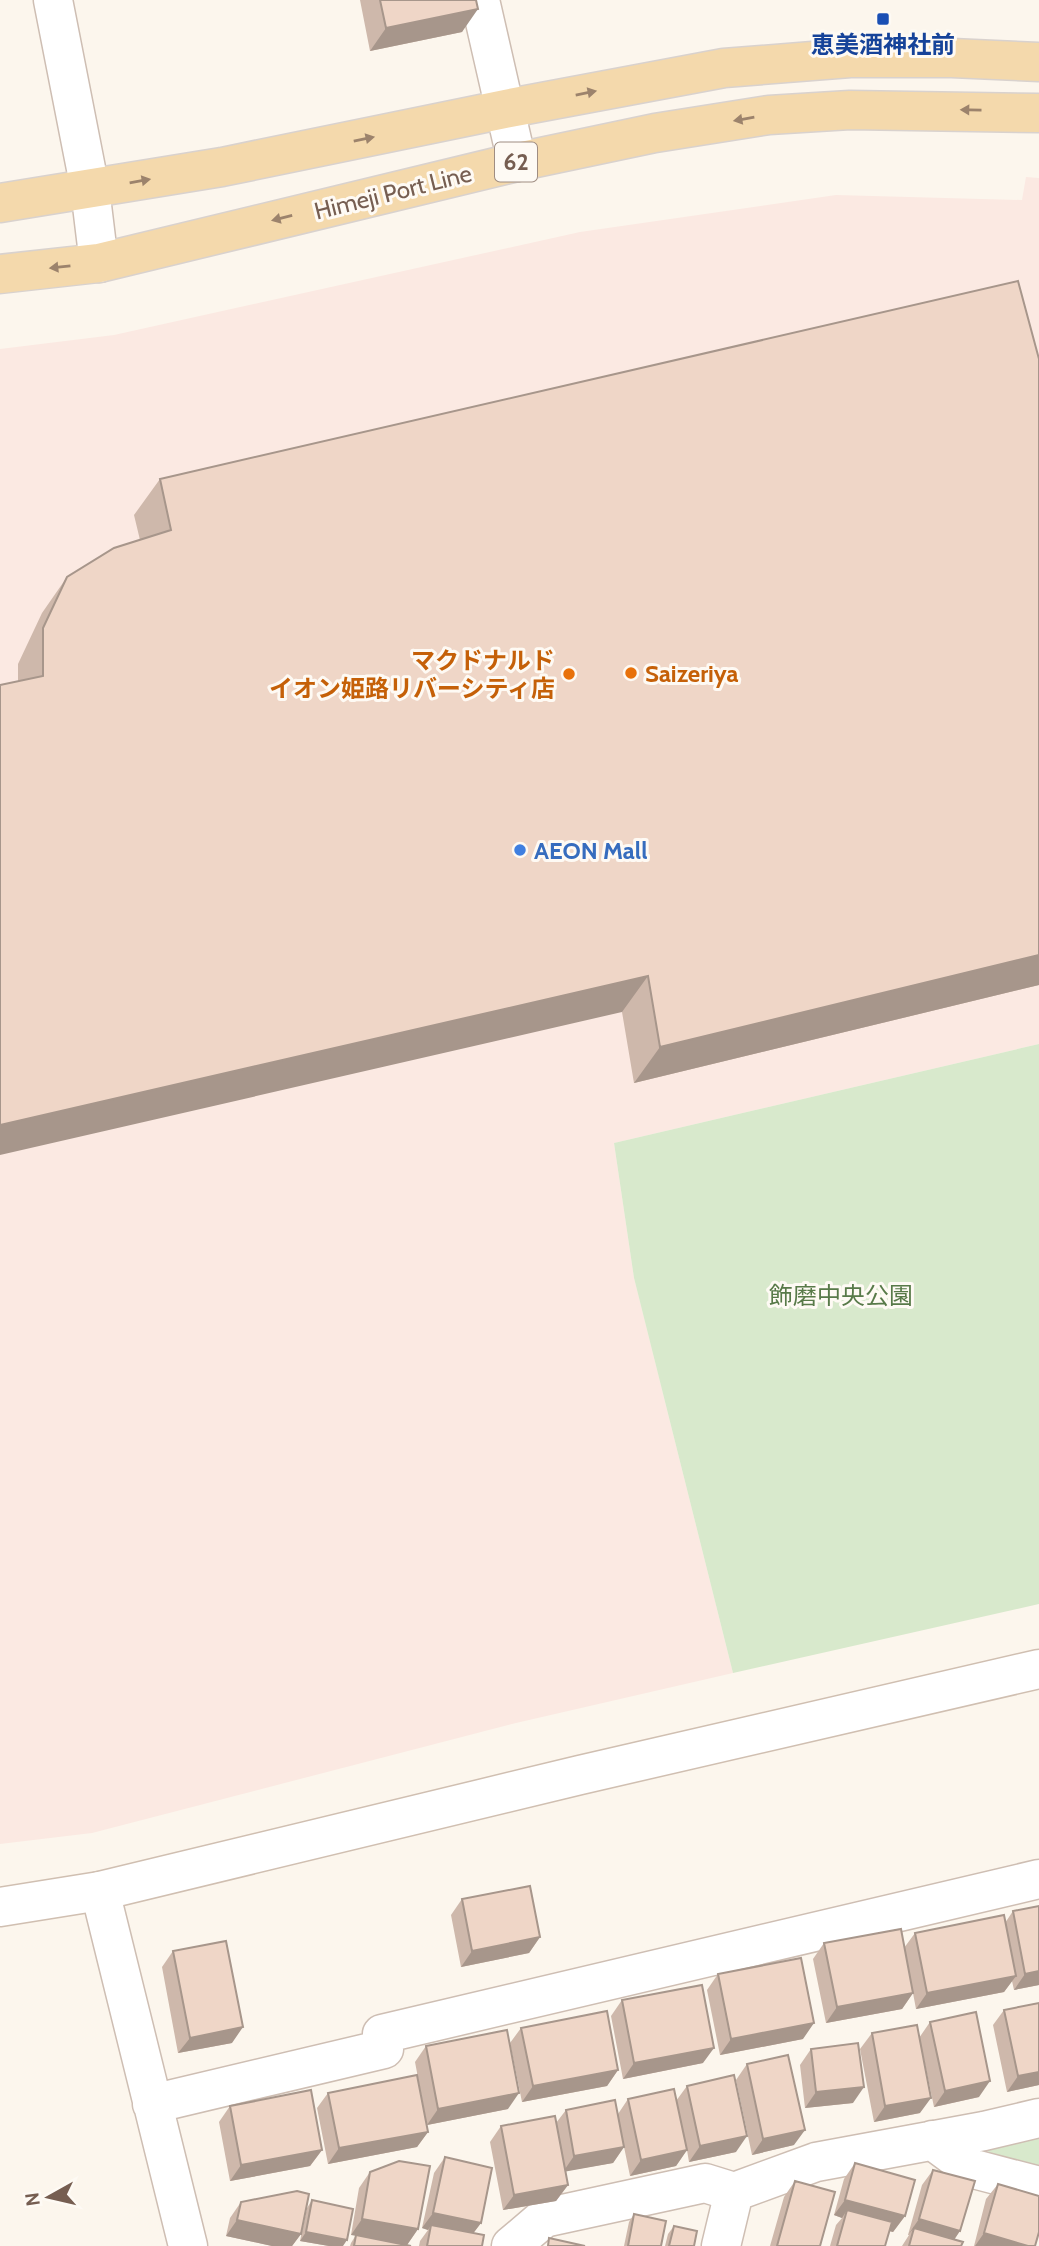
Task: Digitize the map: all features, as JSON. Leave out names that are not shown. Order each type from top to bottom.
[{"type":"main road","name":"62","points":[[0,203],[345,143],[505,108],[724,68],[850,58],[952,58],[1039,62]]},
{"type":"main road","name":"Himeji Port Line","points":[[0,274],[99,263],[517,162],[655,134],[769,115],[850,110],[1039,113]]},
{"type":"street","points":[[53,0],[90,189],[99,263]]},
{"type":"street","points":[[480,0],[517,162]]},
{"type":"street","points":[[0,1907],[100,1891],[554,1781],[1039,1669]]},
{"type":"street","points":[[152,2104],[384,2049],[382,2034],[1039,1879]]},
{"type":"street","points":[[100,1891],[188,2246]]},
{"type":"street","points":[[511,2246],[544,2218],[705,2183],[734,2192],[816,2161],[1039,2118]]},
{"type":"street","points":[[932,2140],[970,2168],[1039,2186]]},
{"type":"street","points":[[721,2246],[734,2192]]},
{"type":"shaded area","points":[[1026,177],[1039,178],[1039,1044],[614,1143],[634,1278],[733,1673],[516,1723],[92,1833],[0,1844],[0,349],[114,335],[580,232],[836,195],[1022,200]]},
{"type":"green space","name":"飾磨中央公園","points":[[1039,1044],[1039,1604],[733,1673],[634,1278],[614,1143]]},
{"type":"green space","points":[[1039,2136],[1039,2173],[1006,2165],[985,2149]]},
{"type":"building","points":[[380,0],[476,0],[478,9],[386,28]]},
{"type":"building","name":"AEON Mall","points":[[1018,281],[1039,359],[1039,955],[660,1047],[648,976],[0,1125],[0,685],[43,676],[43,628],[67,577],[114,548],[171,530],[160,479]]},
{"type":"building","points":[[530,1886],[540,1937],[472,1951],[462,1899]]},
{"type":"building","points":[[1039,1906],[1039,1971],[1025,1974],[1013,1911]]},
{"type":"building","points":[[1004,1915],[1016,1976],[927,1993],[915,1933]]},
{"type":"building","points":[[901,1929],[913,1993],[837,2007],[824,1943]]},
{"type":"building","points":[[226,1941],[243,2027],[190,2038],[173,1951]]},
{"type":"building","points":[[801,1958],[814,2023],[731,2039],[718,1974]]},
{"type":"building","points":[[702,1985],[714,2048],[634,2063],[622,2000]]},
{"type":"building","points":[[1039,2003],[1039,2072],[1018,2076],[1004,2010]]},
{"type":"building","points":[[607,2011],[618,2070],[533,2086],[521,2028]]},
{"type":"building","points":[[976,2012],[990,2081],[945,2091],[930,2022]]},
{"type":"building","points":[[917,2025],[931,2098],[885,2106],[872,2033]]},
{"type":"building","points":[[507,2030],[519,2093],[438,2109],[426,2046]]},
{"type":"building","points":[[858,2043],[864,2087],[816,2092],[811,2049]]},
{"type":"building","points":[[788,2055],[805,2130],[763,2139],[747,2064]]},
{"type":"building","points":[[417,2075],[428,2132],[339,2148],[328,2093]]},
{"type":"building","points":[[734,2075],[747,2136],[700,2146],[687,2086]]},
{"type":"building","points":[[674,2089],[687,2150],[641,2160],[628,2099]]},
{"type":"building","points":[[311,2090],[322,2150],[241,2165],[230,2106]]},
{"type":"building","points":[[615,2100],[624,2147],[574,2156],[566,2110]]},
{"type":"building","points":[[555,2116],[568,2185],[514,2195],[501,2126]]},
{"type":"building","points":[[445,2157],[492,2168],[481,2223],[433,2213]]},
{"type":"building","points":[[399,2161],[430,2166],[418,2229],[362,2219],[370,2172]]},
{"type":"building","points":[[855,2163],[915,2180],[905,2216],[845,2200]]},
{"type":"building","points":[[933,2170],[975,2181],[960,2231],[919,2219]]},
{"type":"building","points":[[795,2181],[835,2192],[820,2246],[777,2246]]},
{"type":"building","points":[[998,2184],[1039,2196],[1039,2232],[1035,2246],[984,2233]]},
{"type":"building","points":[[297,2191],[309,2194],[301,2234],[237,2220],[241,2202]]},
{"type":"building","points":[[312,2200],[353,2209],[347,2240],[306,2232]]},
{"type":"building","points":[[847,2210],[892,2222],[885,2246],[837,2246]]},
{"type":"building","points":[[634,2214],[666,2221],[661,2246],[628,2246]]},
{"type":"building","points":[[431,2225],[484,2235],[482,2246],[427,2246]]},
{"type":"building","points":[[674,2226],[697,2231],[694,2246],[669,2246]]},
{"type":"building","points":[[914,2228],[963,2242],[961,2246],[909,2246]]},
{"type":"building","points":[[356,2235],[411,2246],[354,2246]]},
{"type":"building","points":[[549,2238],[585,2246],[548,2246]]},
{"type":"place","name":"恵美酒神社前","points":[[883,19]]},
{"type":"place","name":"Saizeriya","points":[[631,673]]},
{"type":"place","name":"マクドナルド イオン姫路リバーシティ店","points":[[569,674]]},
{"type":"place","name":"AEON Mall","points":[[520,850]]}]
